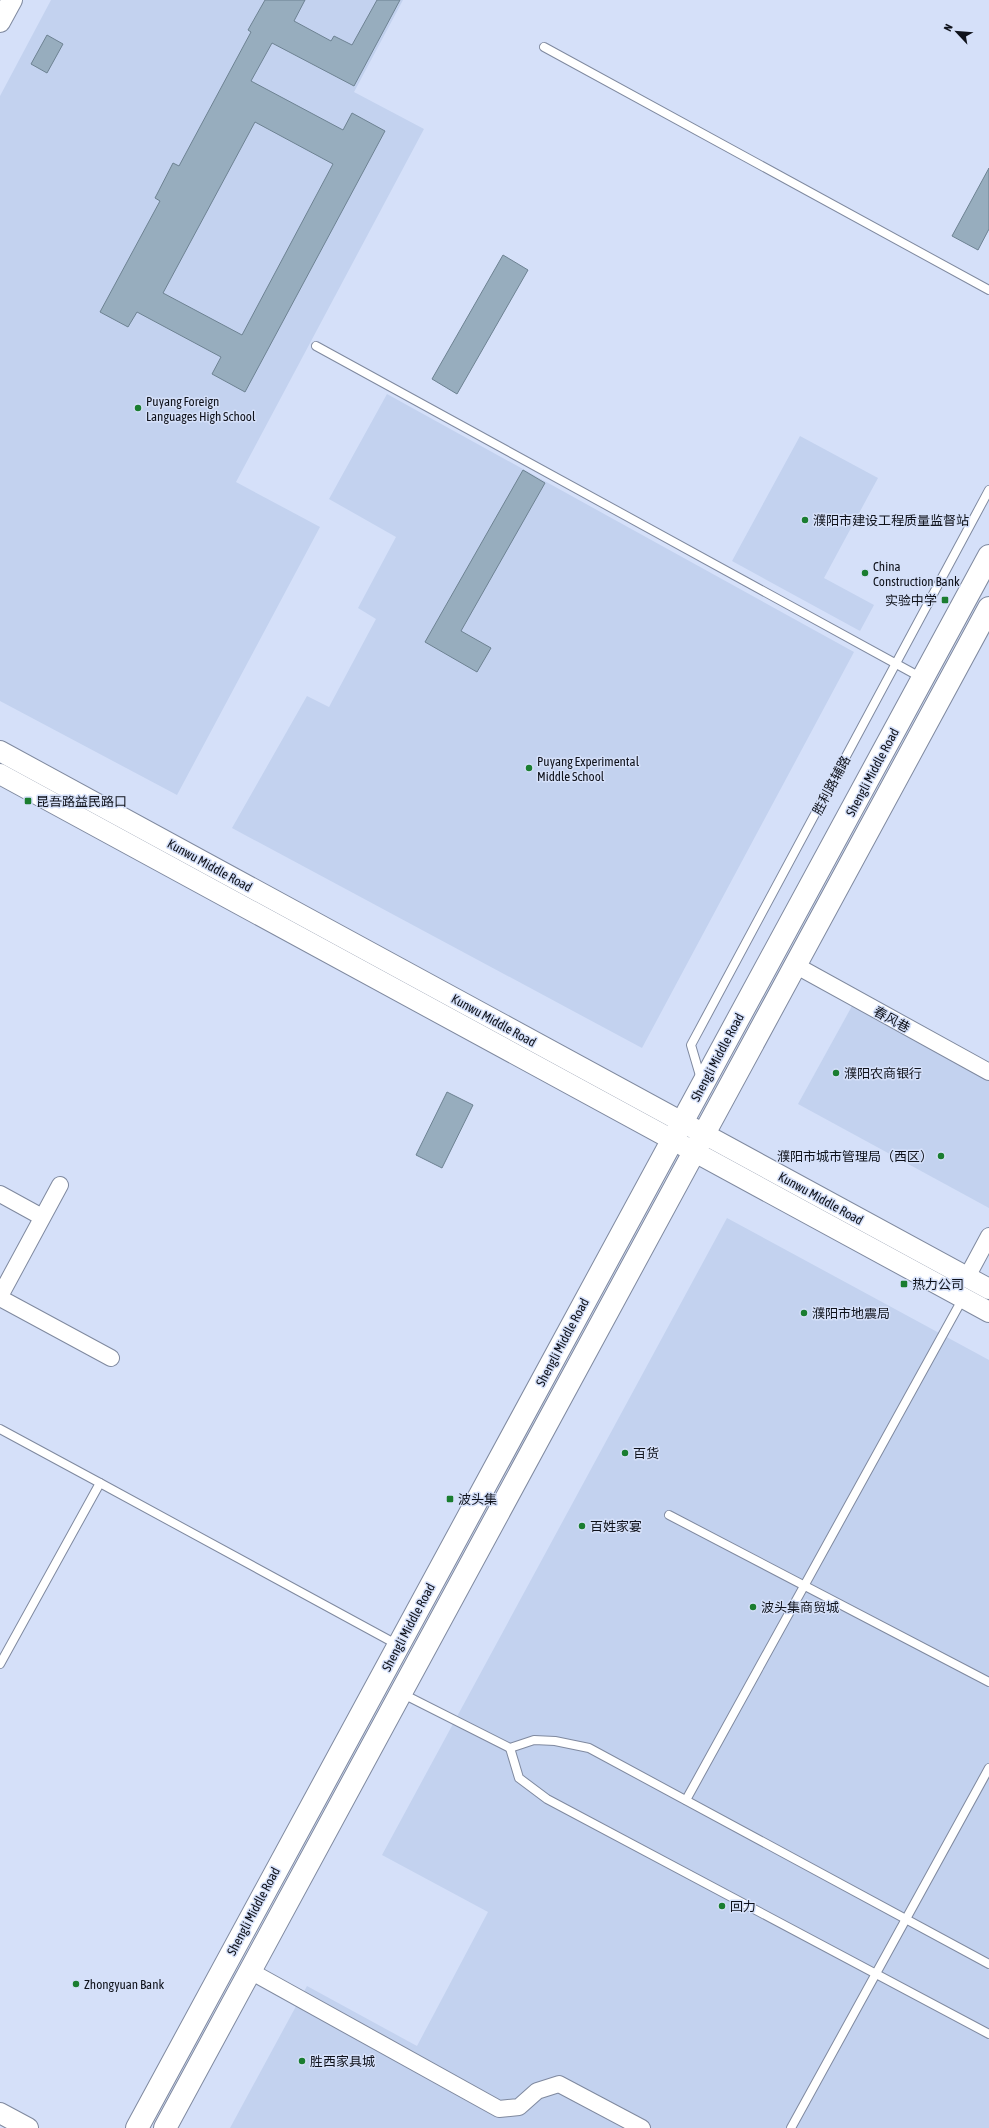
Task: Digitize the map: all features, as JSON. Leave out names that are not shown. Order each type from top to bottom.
[{"type":"main road","name":"Shengli Middle Road","points":[[137,2128],[989,556]]},
{"type":"main road","name":"Shengli Middle Road","points":[[166,2128],[795,965],[986,621]]},
{"type":"street","points":[[0,22],[12,0]]},
{"type":"street","name":"Kunwu Middle Road","points":[[0,751],[699,1143],[989,1312]]},
{"type":"street","name":"Kunwu Middle Road","points":[[0,774],[677,1131]]},
{"type":"street","name":"春风巷","points":[[795,965],[989,1072]]},
{"type":"street","name":"Kunwu Middle Road","points":[[699,1143],[989,1289]]},
{"type":"street","points":[[60,1185],[0,1297],[111,1358]]},
{"type":"street","points":[[0,1194],[42,1217]]},
{"type":"street","points":[[967,1277],[989,1236]]},
{"type":"street","points":[[250,1971],[499,2109],[519,2107],[537,2092],[559,2084],[642,2128]]},
{"type":"street","points":[[0,2113],[28,2128]]},
{"type":"lane","points":[[544,47],[989,290]]},
{"type":"lane","points":[[316,346],[922,678]]},
{"type":"lane","name":"胜利路辅路","points":[[703,1084],[691,1045],[989,490]]},
{"type":"lane","points":[[686,1800],[963,1298]]},
{"type":"lane","points":[[0,1429],[398,1645]]},
{"type":"lane","points":[[0,1664],[100,1483]]},
{"type":"lane","points":[[669,1515],[989,1682]]},
{"type":"lane","points":[[400,1693],[510,1748],[534,1740],[555,1741],[589,1748],[989,1964]]},
{"type":"lane","points":[[510,1748],[519,1778],[547,1799],[989,2034]]},
{"type":"lane","points":[[791,2128],[989,1768]]},
{"type":"shaded area","name":"Puyang Foreign Languages High School","points":[[51,0],[403,0],[354,92],[424,129],[236,482],[320,527],[177,795],[0,701],[0,96]]},
{"type":"shaded area","name":"Puyang Experimental Middle School","points":[[387,394],[854,652],[642,1048],[232,828],[307,696],[329,707],[376,619],[358,608],[396,537],[329,499]]},
{"type":"shaded area","name":"濮阳市建设工程质量监督站","points":[[800,436],[878,478],[824,578],[874,605],[860,631],[732,561]]},
{"type":"shaded area","name":"濮阳市城市管理局（西区）","points":[[852,1006],[989,1080],[989,1208],[798,1104]]},
{"type":"shaded area","name":"波头集商贸城","points":[[727,1218],[989,1360],[989,2128],[230,2128],[307,1986],[417,2046],[488,1912],[382,1855]]},
{"type":"building","points":[[265,0],[305,0],[294,21],[331,41],[334,36],[352,45],[377,0],[400,0],[354,86],[272,43],[251,81],[343,130],[352,113],[385,131],[245,392],[212,374],[221,357],[137,312],[128,327],[100,312],[160,201],[155,198],[173,163],[179,166],[251,32],[248,30]],"holes":[[[255,122],[333,164],[242,335],[163,293]]]},
{"type":"building","points":[[47,35],[63,44],[47,73],[31,64]]},
{"type":"building","points":[[989,168],[989,229],[978,250],[952,236]]},
{"type":"building","points":[[503,255],[528,270],[457,394],[432,379]]},
{"type":"building","points":[[523,470],[545,483],[461,631],[491,648],[477,672],[425,642]]},
{"type":"building","points":[[447,1092],[473,1105],[442,1168],[416,1155]]},
{"type":"place","name":"Puyang Foreign Languages High School","points":[[138,408]]},
{"type":"place","name":"濮阳市建设工程质量监督站","points":[[805,520]]},
{"type":"place","name":"China Construction Bank","points":[[865,573]]},
{"type":"place","name":"实验中学","points":[[945,600]]},
{"type":"place","name":"Puyang Experimental Middle School","points":[[529,768]]},
{"type":"place","name":"昆吾路益民路口","points":[[28,801]]},
{"type":"place","name":"濮阳农商银行","points":[[836,1073]]},
{"type":"place","name":"濮阳市城市管理局（西区）","points":[[941,1156]]},
{"type":"place","name":"热力公司","points":[[904,1284]]},
{"type":"place","name":"濮阳市地震局","points":[[804,1313]]},
{"type":"place","name":"百货","points":[[625,1453]]},
{"type":"place","name":"波头集","points":[[450,1499]]},
{"type":"place","name":"百姓家宴","points":[[582,1526]]},
{"type":"place","name":"波头集商贸城","points":[[753,1607]]},
{"type":"place","name":"回力","points":[[722,1906]]},
{"type":"place","name":"Zhongyuan Bank","points":[[76,1984]]},
{"type":"place","name":"胜西家具城","points":[[302,2061]]}]
